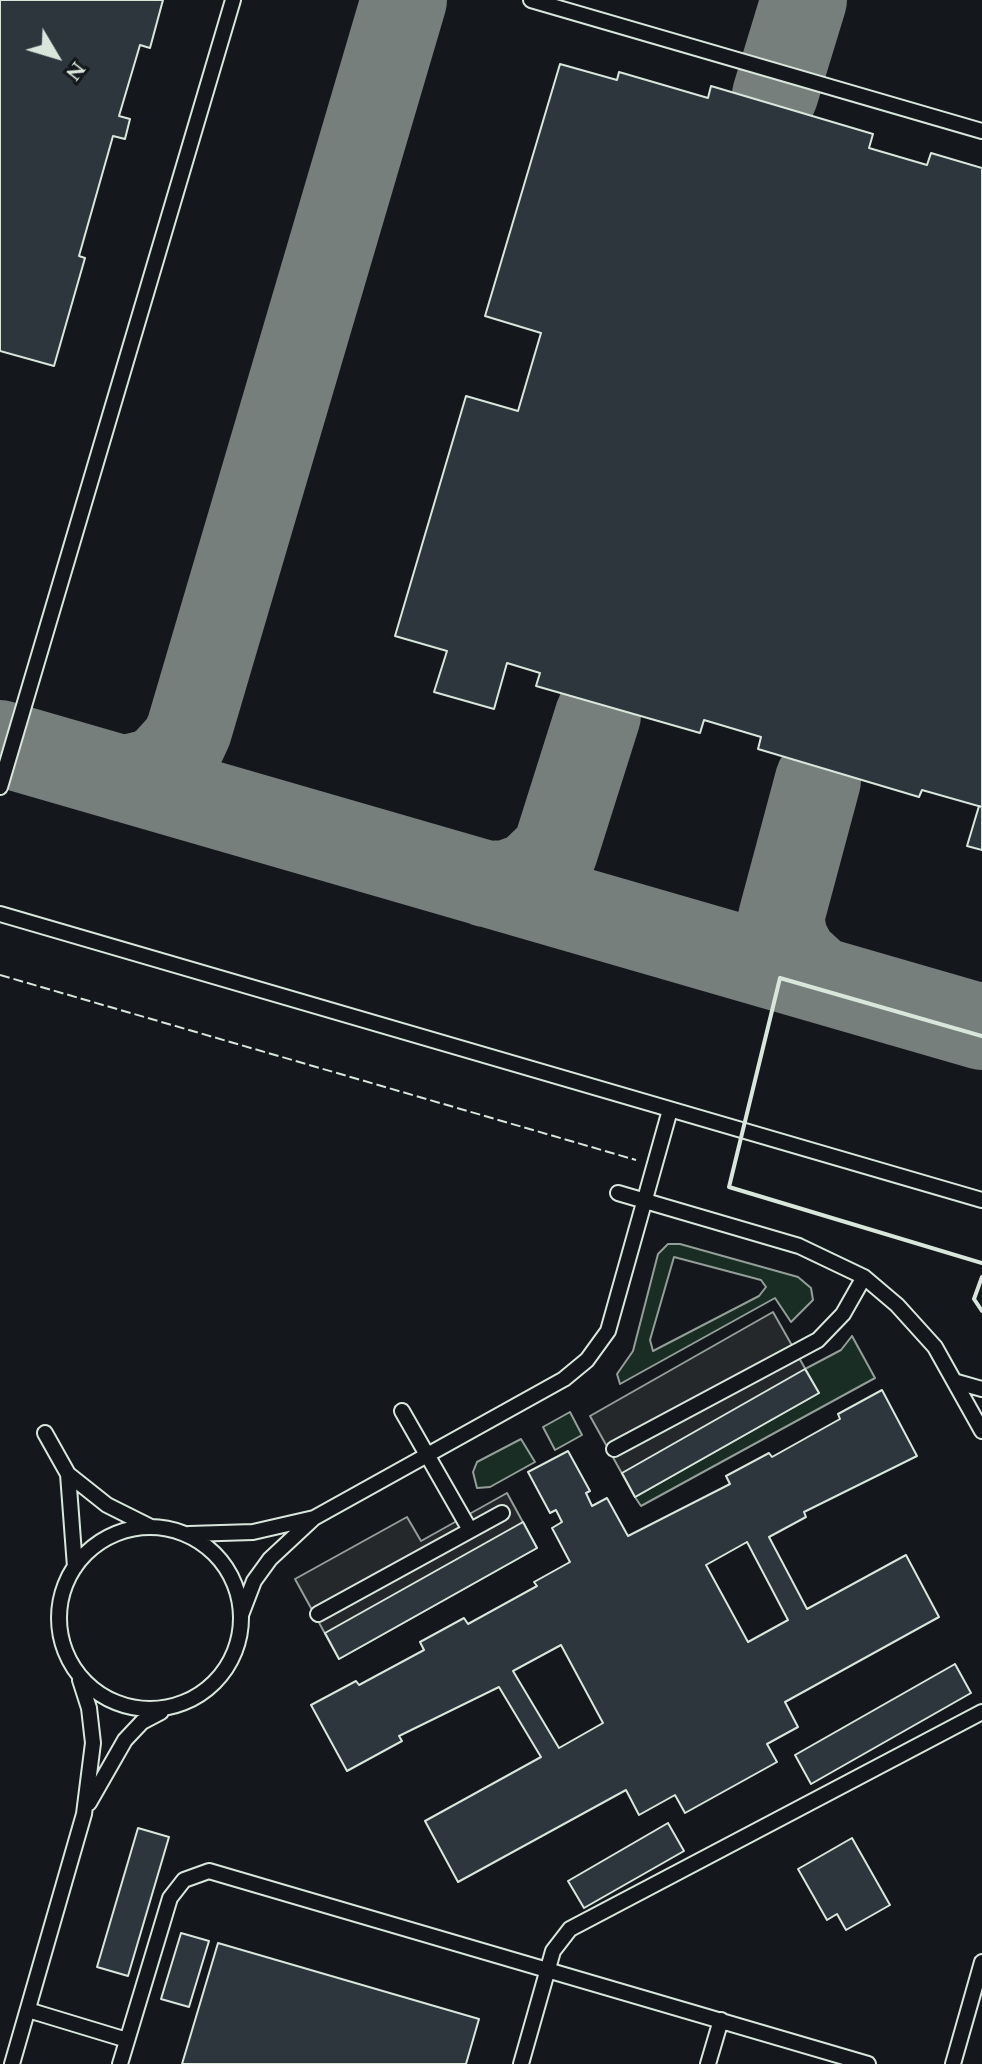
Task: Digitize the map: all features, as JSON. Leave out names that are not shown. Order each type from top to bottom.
[{"type":"lane","points":[[0,787],[233,0]]},
{"type":"lane","points":[[531,0],[982,131]]},
{"type":"lane","points":[[0,914],[982,1200]]},
{"type":"lane","points":[[84,1814],[125,1740],[142,1722],[198,1694],[221,1674],[239,1636],[241,1615],[254,1581],[270,1559],[314,1518],[564,1379],[598,1347],[608,1331],[670,1110]]},
{"type":"lane","points":[[618,1193],[799,1246],[864,1277],[917,1325],[957,1382],[982,1431]]},
{"type":"lane","points":[[614,1449],[818,1340],[843,1314],[864,1277]]},
{"type":"lane","points":[[957,1382],[982,1389]]},
{"type":"lane","points":[[402,1411],[470,1530]]},
{"type":"lane","points":[[45,1433],[68,1474],[107,1505],[151,1527],[185,1534],[253,1532],[314,1518]]},
{"type":"lane","points":[[68,1474],[75,1567]]},
{"type":"lane","points":[[318,1614],[502,1513]]},
{"type":"lane","points":[[12,2064],[84,1814],[93,1743],[89,1708],[67,1656],[59,1622],[64,1587],[75,1567],[100,1542],[117,1534],[151,1527]]},
{"type":"lane","points":[[185,1534],[200,1542],[225,1567],[233,1582],[241,1615]]},
{"type":"lane","points":[[78,1676],[110,1701],[150,1710],[170,1707]]},
{"type":"lane","points":[[521,2064],[553,1951],[570,1929],[982,1712]]},
{"type":"lane","points":[[120,2064],[170,1898],[184,1880],[209,1871],[868,2064]]},
{"type":"lane","points":[[953,2064],[982,1962]]},
{"type":"lane","points":[[28,2010],[127,2040]]},
{"type":"lane","points":[[708,2064],[721,2020]]},
{"type":"green space","points":[[668,1244],[680,1244],[798,1277],[811,1288],[813,1300],[791,1322],[775,1298],[620,1384],[617,1374],[633,1351],[658,1254]],"holes":[[[674,1257],[761,1280],[766,1287],[759,1296],[653,1351],[650,1340]]]},
{"type":"green space","points":[[852,1336],[875,1378],[641,1506],[635,1497],[818,1393],[805,1369],[841,1350]]},
{"type":"green space","points":[[570,1412],[582,1435],[555,1450],[543,1427]]},
{"type":"green space","points":[[521,1439],[535,1462],[490,1487],[477,1488],[473,1472],[477,1462]]},
{"type":"shaded area","points":[[773,1312],[819,1393],[635,1497],[590,1416]]},
{"type":"shaded area","points":[[507,1493],[537,1548],[339,1659],[295,1579],[407,1517],[421,1541]]},
{"type":"building","points":[[0,0],[163,0],[150,48],[140,45],[119,116],[130,119],[125,139],[113,136],[79,256],[85,258],[54,366],[0,351]]},
{"type":"building","points":[[560,64],[617,80],[619,72],[708,98],[711,86],[873,134],[869,148],[927,165],[931,153],[982,168],[982,807],[922,790],[919,797],[758,749],[761,737],[704,720],[700,733],[536,686],[540,673],[507,663],[494,709],[434,692],[447,651],[395,636],[466,396],[518,411],[541,333],[485,316]]},
{"type":"building","points":[[979,806],[982,807],[982,850],[967,846]]},
{"type":"building","points":[[805,1369],[819,1393],[635,1497],[622,1473]]},
{"type":"building","points":[[882,1390],[917,1456],[804,1512],[806,1517],[769,1537],[807,1609],[906,1555],[939,1617],[785,1702],[798,1727],[767,1744],[777,1762],[685,1813],[675,1795],[639,1815],[626,1790],[458,1882],[425,1821],[541,1757],[499,1687],[399,1736],[402,1741],[347,1771],[311,1705],[356,1681],[359,1685],[424,1650],[420,1642],[464,1618],[468,1624],[537,1586],[534,1582],[570,1562],[552,1528],[562,1522],[556,1510],[550,1513],[528,1472],[568,1451],[590,1491],[586,1493],[592,1506],[607,1498],[628,1536],[730,1484],[726,1476],[769,1453],[772,1457],[840,1419],[838,1414]],"holes":[[[747,1542],[788,1620],[748,1642],[706,1565]],[[561,1645],[603,1723],[559,1748],[513,1671]]]},
{"type":"building","points":[[523,1522],[537,1548],[339,1659],[325,1633]]},
{"type":"building","points":[[955,1664],[971,1693],[811,1784],[795,1755]]},
{"type":"building","points":[[668,1823],[684,1851],[584,1908],[568,1881]]},
{"type":"building","points":[[138,1828],[169,1837],[128,1976],[97,1967]]},
{"type":"building","points":[[852,1838],[890,1905],[846,1930],[837,1914],[827,1920],[798,1869]]},
{"type":"building","points":[[181,1933],[209,1941],[189,2007],[161,1999]]},
{"type":"building","points":[[218,1943],[479,2019],[466,2064],[182,2064]]},
{"type":"taxiway","points":[[123,779],[151,772],[164,764],[183,743],[189,730],[404,0]]},
{"type":"taxiway","points":[[775,95],[804,0]]},
{"type":"taxiway","points":[[486,884],[508,883],[530,875],[555,851],[598,715]]},
{"type":"taxiway","points":[[0,743],[982,1027]]},
{"type":"taxiway","points":[[818,780],[781,918],[785,939],[795,958],[818,979]]},
{"type":"fence","points":[[0,975],[636,1160]]},
{"type":"wall","points":[[982,1036],[780,978],[729,1187],[982,1263]]},
{"type":"wall","points":[[982,1277],[974,1299],[982,1311]]}]
